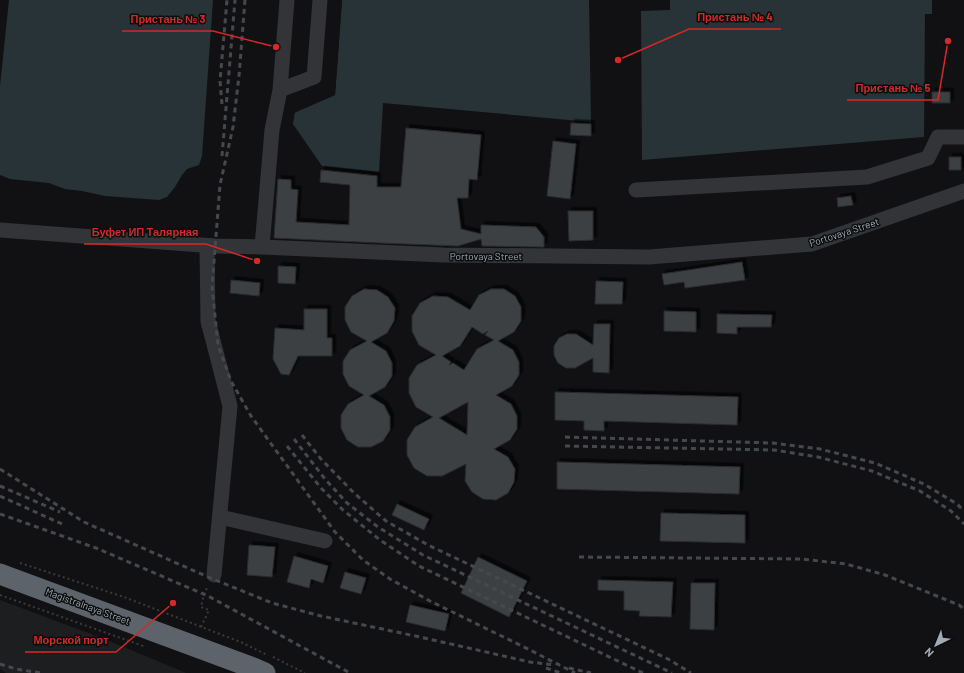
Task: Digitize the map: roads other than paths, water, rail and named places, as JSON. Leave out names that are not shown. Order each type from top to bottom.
[{"type":"highway","name":"Magistralnaya Street","points":[[7,567],[265,673]]},
{"type":"street","points":[[262,247],[272,130],[280,90],[287,0]]},
{"type":"street","points":[[280,90],[314,78],[320,0]]},
{"type":"street","points":[[636,190],[867,177],[928,158],[938,137],[964,138]]},
{"type":"street","name":"Portovaya Street","points":[[0,230],[207,246],[444,255],[657,256],[812,244],[964,191]]},
{"type":"street","points":[[207,246],[208,321],[230,406],[214,575]]},
{"type":"street","points":[[220,517],[325,541]]},
{"type":"railway","points":[[222,104],[220,81],[227,0]]},
{"type":"railway","points":[[222,156],[235,0]]},
{"type":"railway","points":[[245,0],[233,127],[220,185],[212,287],[218,345],[231,381],[251,416],[335,532],[363,560],[390,579],[430,601],[575,673]]},
{"type":"railway","points":[[302,435],[321,459],[354,493],[386,521],[428,545],[668,659],[691,673]]},
{"type":"railway","points":[[565,437],[772,443],[820,449],[875,463],[924,484],[957,504],[964,511]]},
{"type":"railway","points":[[294,439],[325,479],[347,503],[378,527],[423,555],[672,673]]},
{"type":"railway","points":[[287,446],[321,488],[343,510],[380,540],[419,566],[643,673]]},
{"type":"railway","points":[[565,446],[774,450],[818,457],[872,471],[920,491],[951,511],[964,524]]},
{"type":"railway","points":[[0,469],[84,522],[208,577],[272,603],[321,616],[530,662],[555,665]]},
{"type":"railway","points":[[0,486],[60,512]]},
{"type":"railway","points":[[0,496],[62,524]]},
{"type":"railway","points":[[0,514],[96,548],[208,596],[350,673]]},
{"type":"railway","points":[[579,557],[801,559],[846,564],[885,575],[959,605],[964,609]]},
{"type":"railway","points":[[0,664],[16,669],[41,673]]},
{"type":"railway","points":[[546,668],[561,673]]},
{"type":"railway","points":[[569,668],[591,673]]},
{"type":"place","name":"Пристань № 5","points":[[948,41]]},
{"type":"place","name":"Пристань № 3","points":[[276,47]]},
{"type":"place","name":"Пристань № 4","points":[[618,60]]},
{"type":"place","name":"Буфет ИП Талярная","points":[[257,261]]},
{"type":"place","name":"Морской порт","points":[[173,603]]}]
